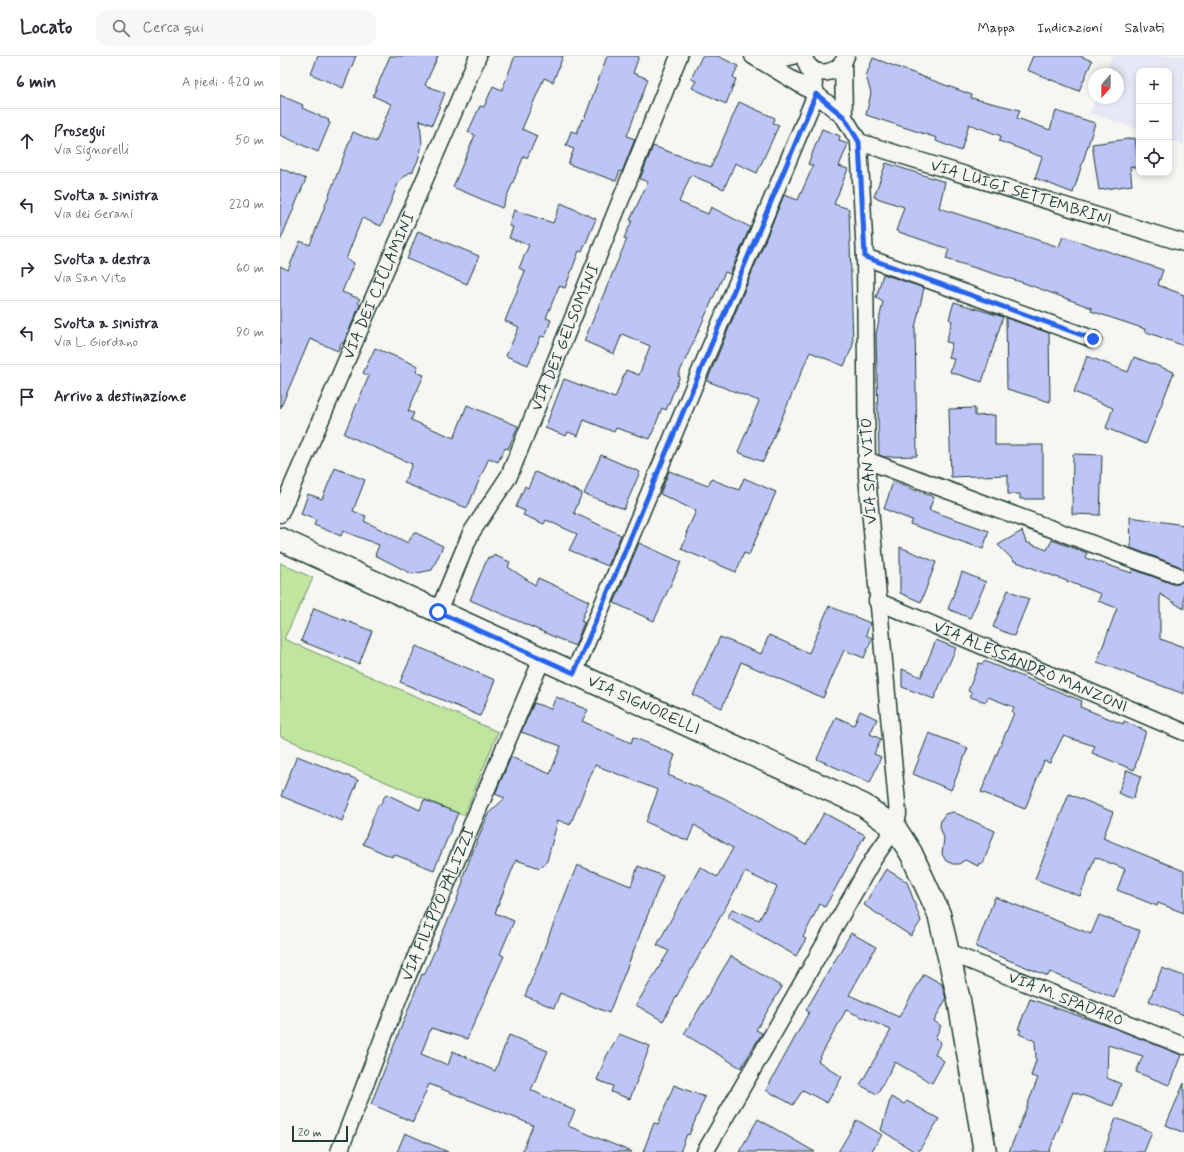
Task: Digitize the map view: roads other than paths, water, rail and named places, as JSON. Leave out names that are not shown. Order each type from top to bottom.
[{"type":"street","name":"VIA DEI CICLAMINI","points":[[280,514],[478,56]]},
{"type":"street","name":"VIA DEI GELSOMINI","points":[[438,612],[471,533],[509,476],[679,56]]},
{"type":"street","name":"VIA SAN VITO","points":[[753,56],[816,94],[844,117],[859,142],[865,257],[866,460],[877,601],[898,814],[895,828]]},
{"type":"street","points":[[757,56],[781,59],[833,72],[844,60]]},
{"type":"street","name":"VIA SAN VITO","points":[[844,60],[844,117]]},
{"type":"street","points":[[791,78],[808,65]]},
{"type":"street","points":[[574,673],[816,94],[808,65]]},
{"type":"street","name":"VIA LUIGI SETTEMBRINI","points":[[859,142],[1184,243]]},
{"type":"street","points":[[865,257],[1093,339]]},
{"type":"street","points":[[866,460],[1176,576]]},
{"type":"street","name":"VIA SIGNORELLI","points":[[280,539],[863,805],[895,828]]},
{"type":"street","name":"VIA ALESSANDRO MANZONI","points":[[877,601],[1184,732]]},
{"type":"street","name":"VIA FILIPPO PALIZZI","points":[[339,1152],[400,994],[542,659]]},
{"type":"street","points":[[705,1152],[870,865],[895,828],[911,852],[939,914],[959,1000],[985,1152]]},
{"type":"street","name":"VIA M. SPADARO","points":[[948,952],[1184,1046]]}]
